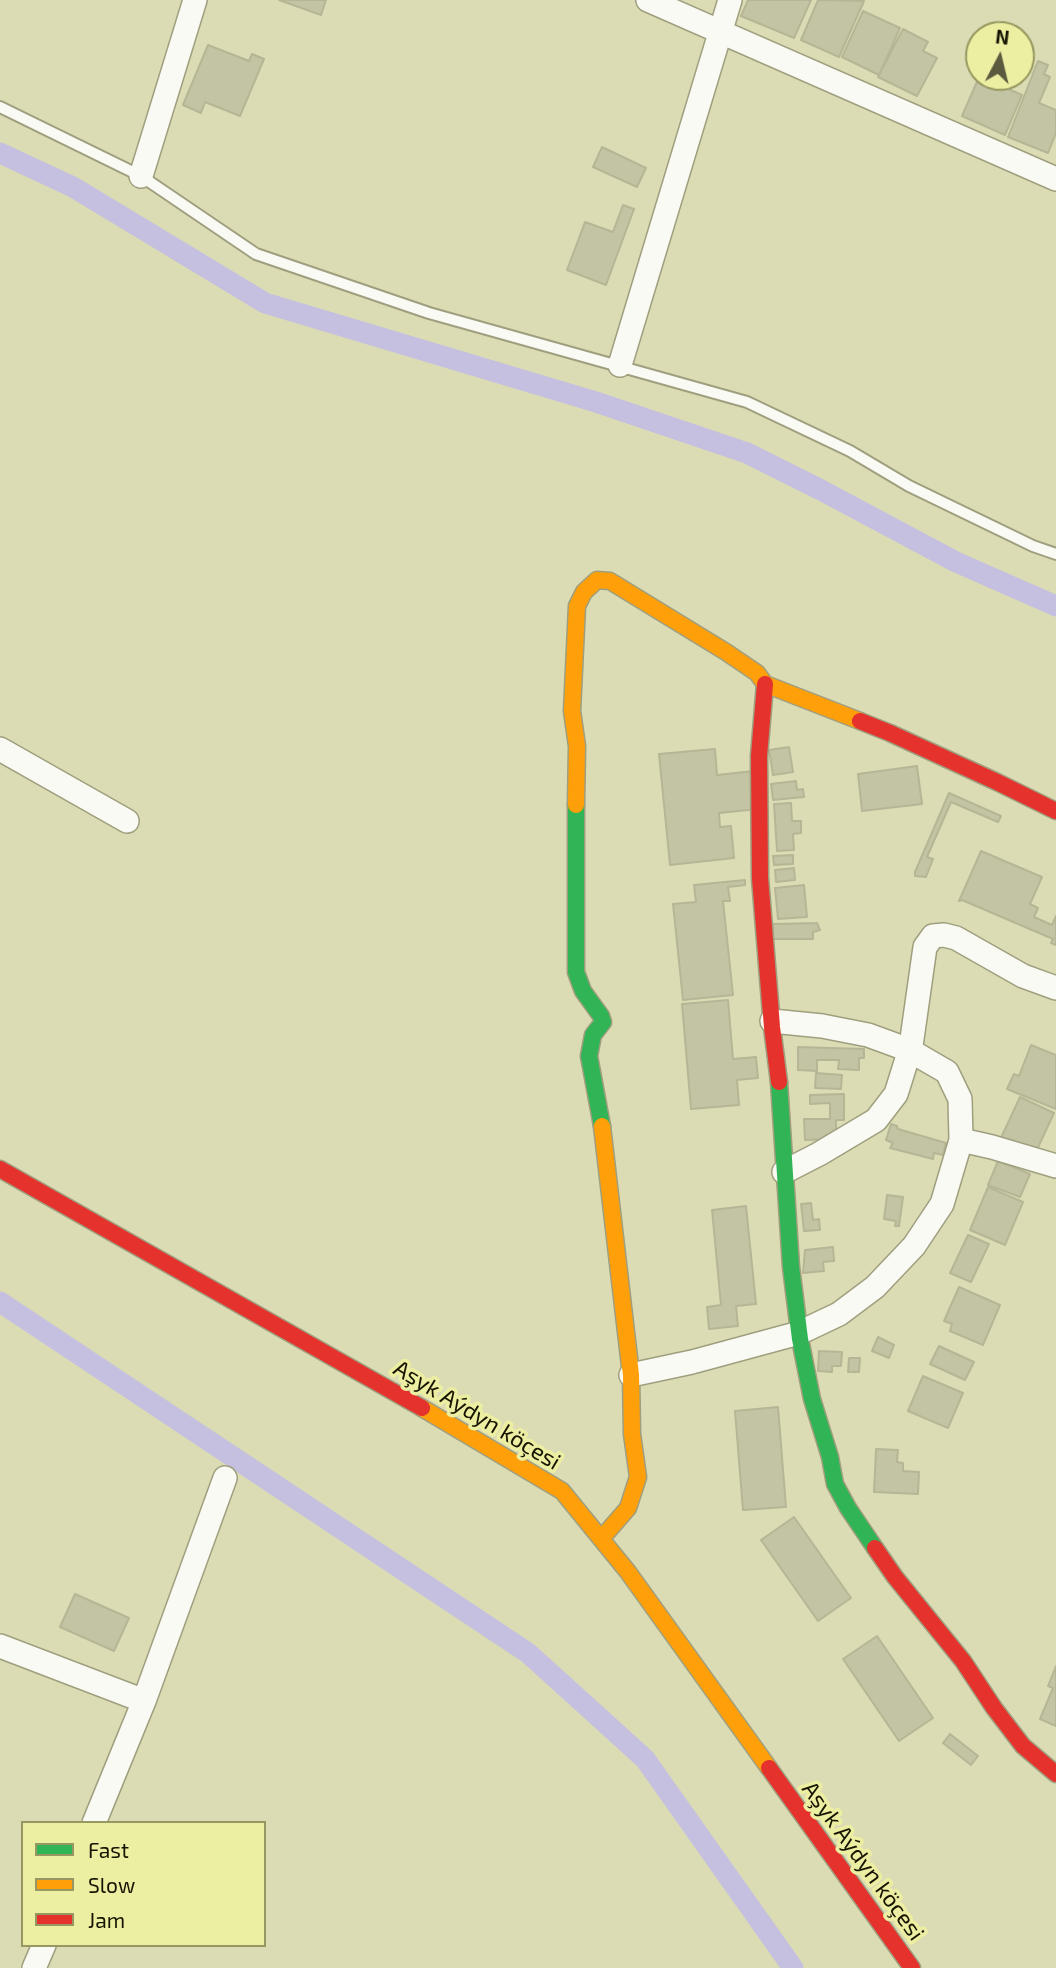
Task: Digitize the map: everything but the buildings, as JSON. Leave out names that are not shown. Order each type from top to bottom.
[{"type":"street","points":[[141,176],[194,0]]},
{"type":"street","points":[[648,0],[1056,179]]},
{"type":"street","points":[[620,365],[730,0]]},
{"type":"street","points":[[601,1539],[628,1508],[638,1477],[632,1434],[631,1375],[607,1160],[589,1056],[593,1035],[603,1023],[583,990],[576,972],[577,746],[572,711],[577,606],[584,592],[597,580],[610,580],[726,652],[757,673],[765,684],[890,733],[1056,811]]},
{"type":"street","points":[[765,684],[759,757],[760,878],[779,1078],[791,1267],[799,1333],[812,1399],[830,1457],[835,1484],[848,1508],[895,1577],[963,1661],[1023,1746],[1056,1774]]},
{"type":"street","points":[[0,749],[127,821]]},
{"type":"street","points":[[785,1171],[876,1120],[896,1094],[909,1050],[925,947],[933,936],[956,938],[1023,976],[1056,988]]},
{"type":"street","points":[[631,1375],[692,1362],[799,1333],[839,1314],[875,1287],[914,1246],[942,1204],[961,1140],[960,1099],[947,1072],[909,1050],[868,1035],[822,1026],[772,1021]]},
{"type":"street","points":[[961,1140],[1056,1166]]},
{"type":"street","name":"Aşyk Aýdyn köçesi","points":[[0,1169],[385,1386],[562,1491],[628,1572],[912,1968]]},
{"type":"street","points":[[95,1821],[144,1701],[225,1478]]},
{"type":"street","points":[[0,1646],[144,1701]]},
{"type":"street","points":[[34,1968],[43,1947]]},
{"type":"lane","points":[[0,107],[141,176],[256,254],[429,313],[747,402],[850,451],[921,492],[1033,547],[1056,554]]},
{"type":"waterway","points":[[0,153],[73,187],[265,303],[596,402],[747,453],[956,562],[1056,606]]},
{"type":"waterway","points":[[0,1302],[528,1653],[645,1759],[793,1968]]},
{"type":"traffic: fast","points":[[576,805],[576,972],[583,991],[603,1022],[593,1035],[589,1056],[602,1126]]},
{"type":"traffic: fast","points":[[779,1082],[791,1267],[800,1339],[812,1399],[830,1457],[835,1484],[875,1548]]},
{"type":"traffic: slow","points":[[576,805],[577,746],[572,711],[577,606],[584,592],[597,580],[610,581],[726,652],[757,673],[765,684],[860,721]]},
{"type":"traffic: slow","points":[[601,1539],[628,1508],[638,1477],[632,1434],[631,1375],[602,1126]]},
{"type":"traffic: slow","points":[[422,1408],[562,1491],[628,1572],[769,1768]]},
{"type":"traffic: jam","points":[[765,684],[759,756],[760,878],[779,1082]]},
{"type":"traffic: jam","points":[[860,721],[1056,811]]},
{"type":"traffic: jam","points":[[0,1169],[422,1408]]},
{"type":"traffic: jam","points":[[875,1548],[963,1661],[1023,1746],[1056,1774]]},
{"type":"traffic: jam","points":[[769,1768],[912,1968]]}]
